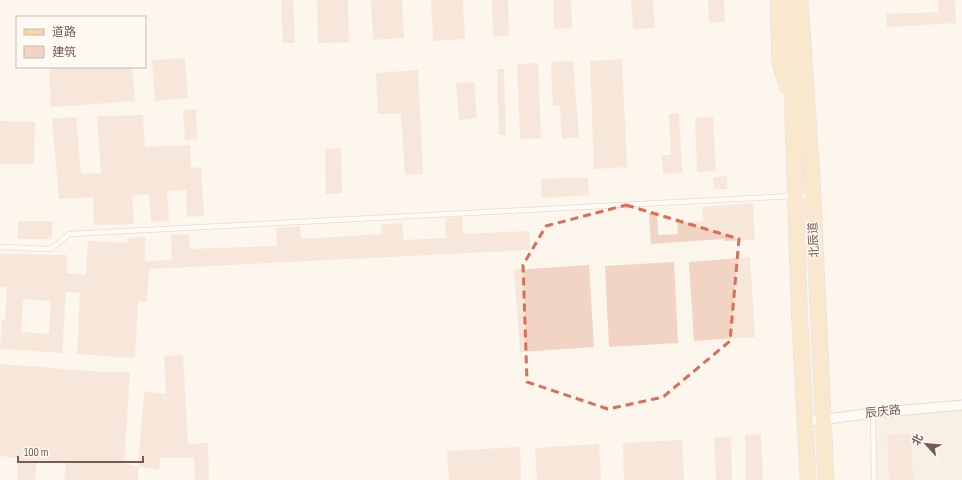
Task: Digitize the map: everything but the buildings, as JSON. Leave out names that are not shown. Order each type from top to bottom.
[{"type":"main road","points":[[778,0],[780,63],[799,106]]},
{"type":"main road","name":"北辰道","points":[[789,0],[799,106],[812,195],[826,480]]},
{"type":"main road","name":"北辰道","points":[[800,0],[799,106],[795,196],[808,480]]},
{"type":"main road","points":[[799,106],[812,58],[809,0]]},
{"type":"street","name":"辰庆路","points":[[805,424],[962,405]]},
{"type":"street","name":"辰庆路","points":[[873,415],[962,410]]},
{"type":"lane","points":[[0,247],[51,249],[69,234],[812,195]]},
{"type":"lane","points":[[873,415],[874,480]]},
{"type":"highlighted area","points":[[626,205],[739,239],[730,341],[663,397],[608,409],[527,382],[523,265],[546,226]]},
{"type":"shaded area","points":[[962,410],[962,480],[875,480],[873,418]]}]
